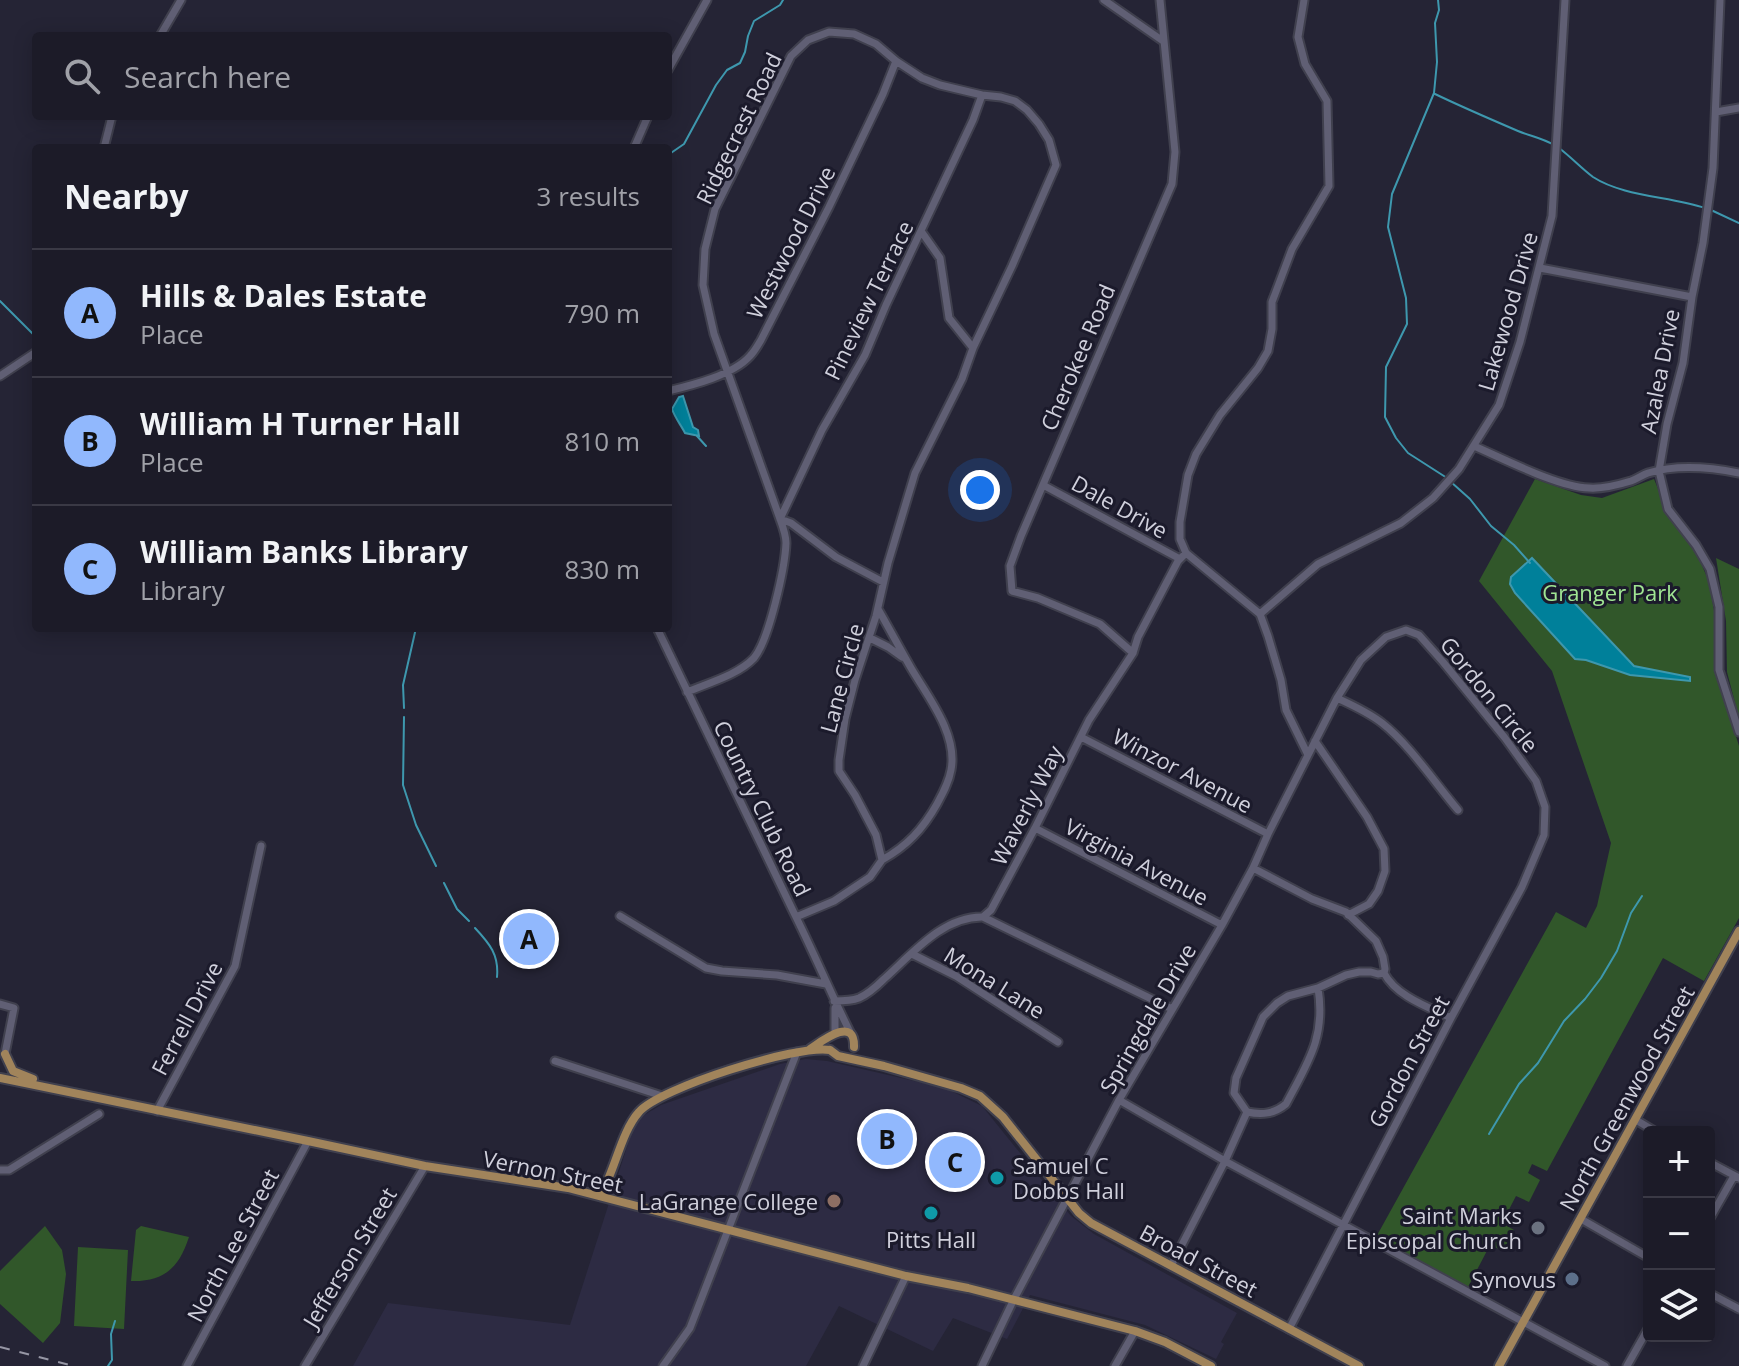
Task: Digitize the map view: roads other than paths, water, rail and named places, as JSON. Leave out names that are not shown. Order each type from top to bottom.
[{"type":"main road","name":"North Greenwood Street","points":[[1499,1366],[1739,931]]},
{"type":"main road","points":[[600,1196],[632,1121],[645,1106],[662,1096],[748,1064],[810,1049],[830,1050],[838,1056],[845,1056],[851,1053],[855,1040],[851,1034],[841,1031],[810,1049]]},
{"type":"main road","points":[[830,1050],[833,1034]]},
{"type":"main road","name":"Broad Street","points":[[854,1047],[861,1055],[884,1066]]},
{"type":"main road","name":"Broad Street","points":[[845,1056],[980,1096],[998,1111],[1079,1213],[1091,1223],[1359,1366]]},
{"type":"main road","points":[[2,1058],[13,1071],[56,1089]]},
{"type":"main road","points":[[0,1079],[56,1089]]},
{"type":"main road","name":"Vernon Street","points":[[56,1089],[425,1166],[556,1185],[906,1276],[1014,1299],[1135,1331],[1165,1342],[1211,1366]]},
{"type":"street","points":[[162,32],[181,0]]},
{"type":"street","points":[[672,63],[707,0]]},
{"type":"street","points":[[1104,0],[1163,41]]},
{"type":"street","name":"Cherokee Road","points":[[1133,653],[1100,624],[1038,598],[1012,591],[1010,566],[1172,184],[1175,152],[1160,0]]},
{"type":"street","points":[[1183,556],[1180,522],[1188,475],[1196,454],[1220,415],[1268,351],[1272,302],[1292,249],[1329,186],[1327,101],[1305,64],[1298,37],[1304,0]]},
{"type":"street","name":"Lakewood Drive","points":[[1260,614],[1318,564],[1401,523],[1433,498],[1459,469],[1499,405],[1540,268],[1552,216],[1565,0]]},
{"type":"street","name":"Azalea Drive","points":[[1720,0],[1713,168],[1683,363],[1659,471],[1668,509],[1710,569],[1719,607],[1719,670],[1739,732]]},
{"type":"street","name":"Ridgecrest Road","points":[[687,692],[742,668],[756,655],[773,613],[784,569],[786,540],[714,334],[703,285],[705,249],[715,209],[791,56],[808,40],[829,32],[854,34],[876,44],[922,78],[940,85],[1015,101],[1027,110],[1048,138],[1056,165],[962,379],[915,473],[883,582]]},
{"type":"street","name":"Westwood Drive","points":[[672,390],[728,371],[749,357],[761,340],[829,207],[896,61]]},
{"type":"street","name":"Pineview Terrace","points":[[780,519],[822,430],[865,355],[982,95]]},
{"type":"street","points":[[1716,112],[1739,108]]},
{"type":"street","points":[[105,144],[111,120]]},
{"type":"street","points":[[636,144],[646,120]]},
{"type":"street","points":[[921,231],[940,258],[949,318],[973,348]]},
{"type":"street","points":[[1540,268],[1692,297]]},
{"type":"street","points":[[0,376],[32,355]]},
{"type":"street","points":[[1474,446],[1569,485],[1588,488],[1615,486],[1647,473],[1695,467],[1739,473]]},
{"type":"street","name":"Dale Drive","points":[[1043,485],[1183,556],[1260,614]]},
{"type":"street","points":[[780,519],[791,523],[836,557],[883,582]]},
{"type":"street","name":"Waverly Way","points":[[983,917],[991,910],[1096,707],[1133,653],[1138,637],[1183,556]]},
{"type":"street","name":"Lane Circle","points":[[882,860],[876,835],[839,771],[839,760],[845,719],[870,638],[883,582]]},
{"type":"street","points":[[796,917],[834,901],[870,877],[882,860],[908,843],[927,822],[952,769],[951,748],[935,707],[878,609]]},
{"type":"street","points":[[1260,614],[1286,710],[1308,755]]},
{"type":"street","name":"Gordon Circle","points":[[1308,755],[1337,698],[1361,660],[1386,637],[1406,630],[1419,635],[1505,738],[1536,781],[1545,807]]},
{"type":"street","name":"Country Club Road","points":[[659,632],[851,1034]]},
{"type":"street","points":[[870,638],[906,660]]},
{"type":"street","points":[[1337,698],[1384,725],[1458,810]]},
{"type":"street","name":"Winzor Avenue","points":[[1081,737],[1268,834]]},
{"type":"street","points":[[1315,741],[1367,817],[1384,849],[1385,871],[1378,891],[1369,904],[1348,915]]},
{"type":"street","name":"Springdale Drive","points":[[982,1366],[1119,1100],[1253,868],[1308,755]]},
{"type":"street","name":"Gordon Street","points":[[1289,1329],[1522,887],[1544,835],[1545,807]]},
{"type":"street","name":"Virginia Avenue","points":[[1035,828],[1222,925]]},
{"type":"street","name":"Ferrell Drive","points":[[157,1111],[235,966],[261,846]]},
{"type":"street","points":[[1253,868],[1348,915],[1376,941],[1388,981],[1398,990],[1451,1018]]},
{"type":"street","points":[[620,916],[706,968],[777,975],[826,984]]},
{"type":"street","points":[[834,1003],[861,997],[935,932],[971,916],[983,917],[1172,1009]]},
{"type":"street","name":"Mona Lane","points":[[912,954],[956,976],[1058,1042]]},
{"type":"street","points":[[1247,1112],[1234,1093],[1236,1078],[1263,1017],[1288,996],[1318,988],[1346,975],[1384,973]]},
{"type":"street","points":[[1247,1112],[1269,1114],[1286,1104],[1317,1041],[1321,1018],[1318,988]]},
{"type":"street","name":"Country Club Road","points":[[833,1034],[834,1003]]},
{"type":"street","points":[[0,1004],[14,1008],[4,1036],[2,1058]]},
{"type":"street","points":[[663,1366],[690,1328],[797,1052]]},
{"type":"street","points":[[555,1061],[662,1096]]},
{"type":"street","points":[[1119,1100],[1225,1161],[1605,1366]]},
{"type":"street","points":[[1171,1266],[1247,1112]]},
{"type":"street","points":[[0,1170],[9,1170],[99,1114]]},
{"type":"street","points":[[1636,1120],[1646,1126]]},
{"type":"street","name":"North Lee Street","points":[[187,1366],[308,1141]]},
{"type":"street","points":[[1715,1165],[1736,1177],[1715,1210]]},
{"type":"street","name":"Jefferson Street","points":[[305,1366],[425,1166]]},
{"type":"street","points":[[1581,1219],[1643,1255]]},
{"type":"street","points":[[863,1366],[906,1276]]},
{"type":"street","points":[[1715,1296],[1739,1309]]},
{"type":"street","points":[[1115,1366],[1135,1331]]},
{"type":"street","points":[[1627,1366],[1643,1338]]},
{"type":"water","points":[[683,396],[699,436],[685,433],[673,412],[679,397]]},
{"type":"water","points":[[1532,558],[1634,666],[1690,677],[1690,681],[1630,675],[1575,659],[1510,584],[1511,577]]},
{"type":"waterway","points":[[672,152],[684,144],[727,70],[740,63],[754,21],[783,0]]},
{"type":"waterway","points":[[1438,0],[1434,93],[1392,194],[1388,227],[1406,298],[1407,324],[1386,367],[1385,417],[1408,453],[1447,478]]},
{"type":"waterway","points":[[1435,94],[1554,145]]},
{"type":"waterway","points":[[1559,148],[1605,184],[1705,208]]},
{"type":"waterway","points":[[1711,210],[1739,223]]},
{"type":"waterway","points":[[0,301],[32,333]]},
{"type":"waterway","points":[[697,436],[706,446]]},
{"type":"waterway","points":[[1451,482],[1530,563]]},
{"type":"waterway","points":[[404,708],[403,685],[415,632]]},
{"type":"waterway","points":[[404,717],[403,785],[416,825],[436,866]]},
{"type":"waterway","points":[[444,883],[457,909],[469,921]]},
{"type":"waterway","points":[[1489,1134],[1519,1084],[1538,1063],[1564,1021],[1601,978],[1642,896]]},
{"type":"waterway","points":[[475,928],[492,950],[497,962],[497,977]]},
{"type":"waterway","points":[[108,1366],[112,1360],[111,1334],[115,1321]]},
{"type":"railway","points":[[0,1347],[74,1366]]},
{"type":"place","name":"Hills & Dales Estate","points":[[529,939]]},
{"type":"place","name":"William H Turner Hall","points":[[887,1139]]},
{"type":"place","name":"William Banks Library","points":[[955,1162]]},
{"type":"place","name":"Samuel C Dobbs Hall","points":[[997,1178]]},
{"type":"place","name":"LaGrange College","points":[[834,1201]]},
{"type":"place","name":"Pitts Hall","points":[[931,1213]]},
{"type":"place","name":"Saint Marks Episcopal Church","points":[[1538,1228]]},
{"type":"place","name":"Synovus","points":[[1572,1279]]},
{"type":"park label","name":"Granger Park","points":[[1610,592]]}]
